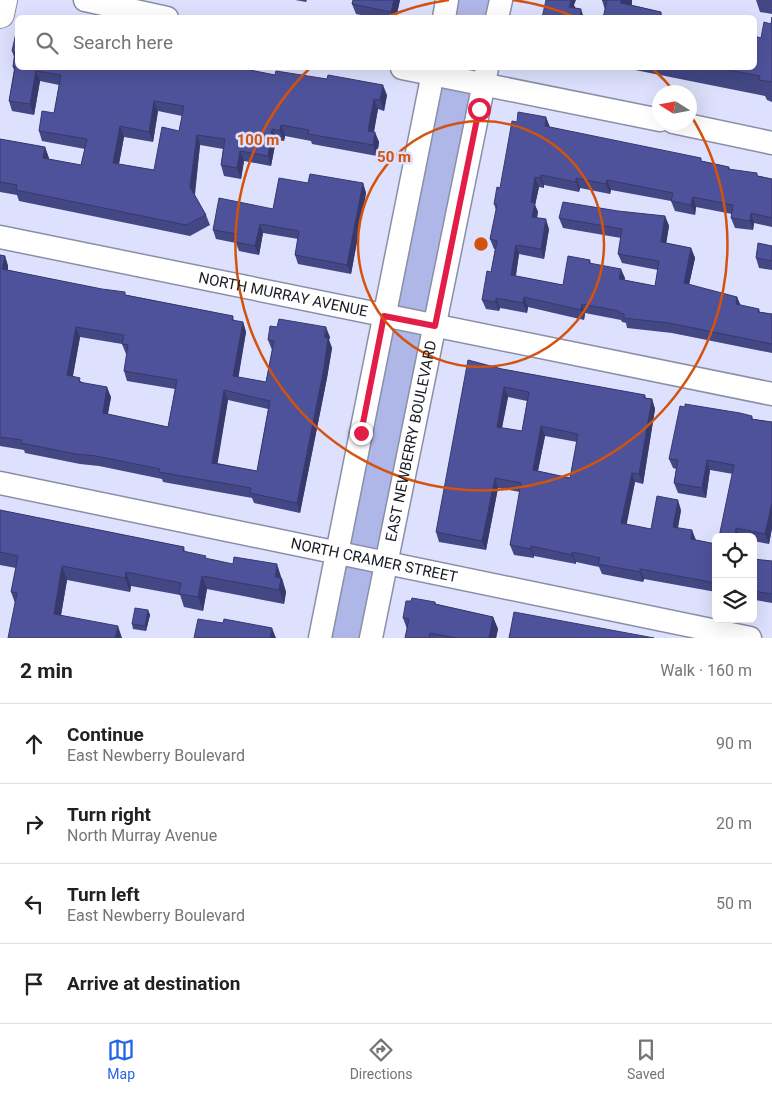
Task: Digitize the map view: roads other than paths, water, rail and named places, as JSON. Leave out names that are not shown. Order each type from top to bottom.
[{"type":"main road","points":[[0,14],[3,0]]},
{"type":"street","points":[[85,0],[153,15]]},
{"type":"street","points":[[445,15],[448,0]]},
{"type":"street","points":[[498,15],[501,0]]},
{"type":"street","points":[[320,638],[433,70],[486,76],[652,118]]},
{"type":"street","name":"EAST NEWBERRY BOULEVARD","points":[[371,638],[486,76]]},
{"type":"street","points":[[697,127],[772,143]]},
{"type":"street","name":"NORTH MURRAY AVENUE","points":[[0,237],[772,394]]},
{"type":"street","name":"NORTH CRAMER STREET","points":[[0,482],[750,638]]}]
